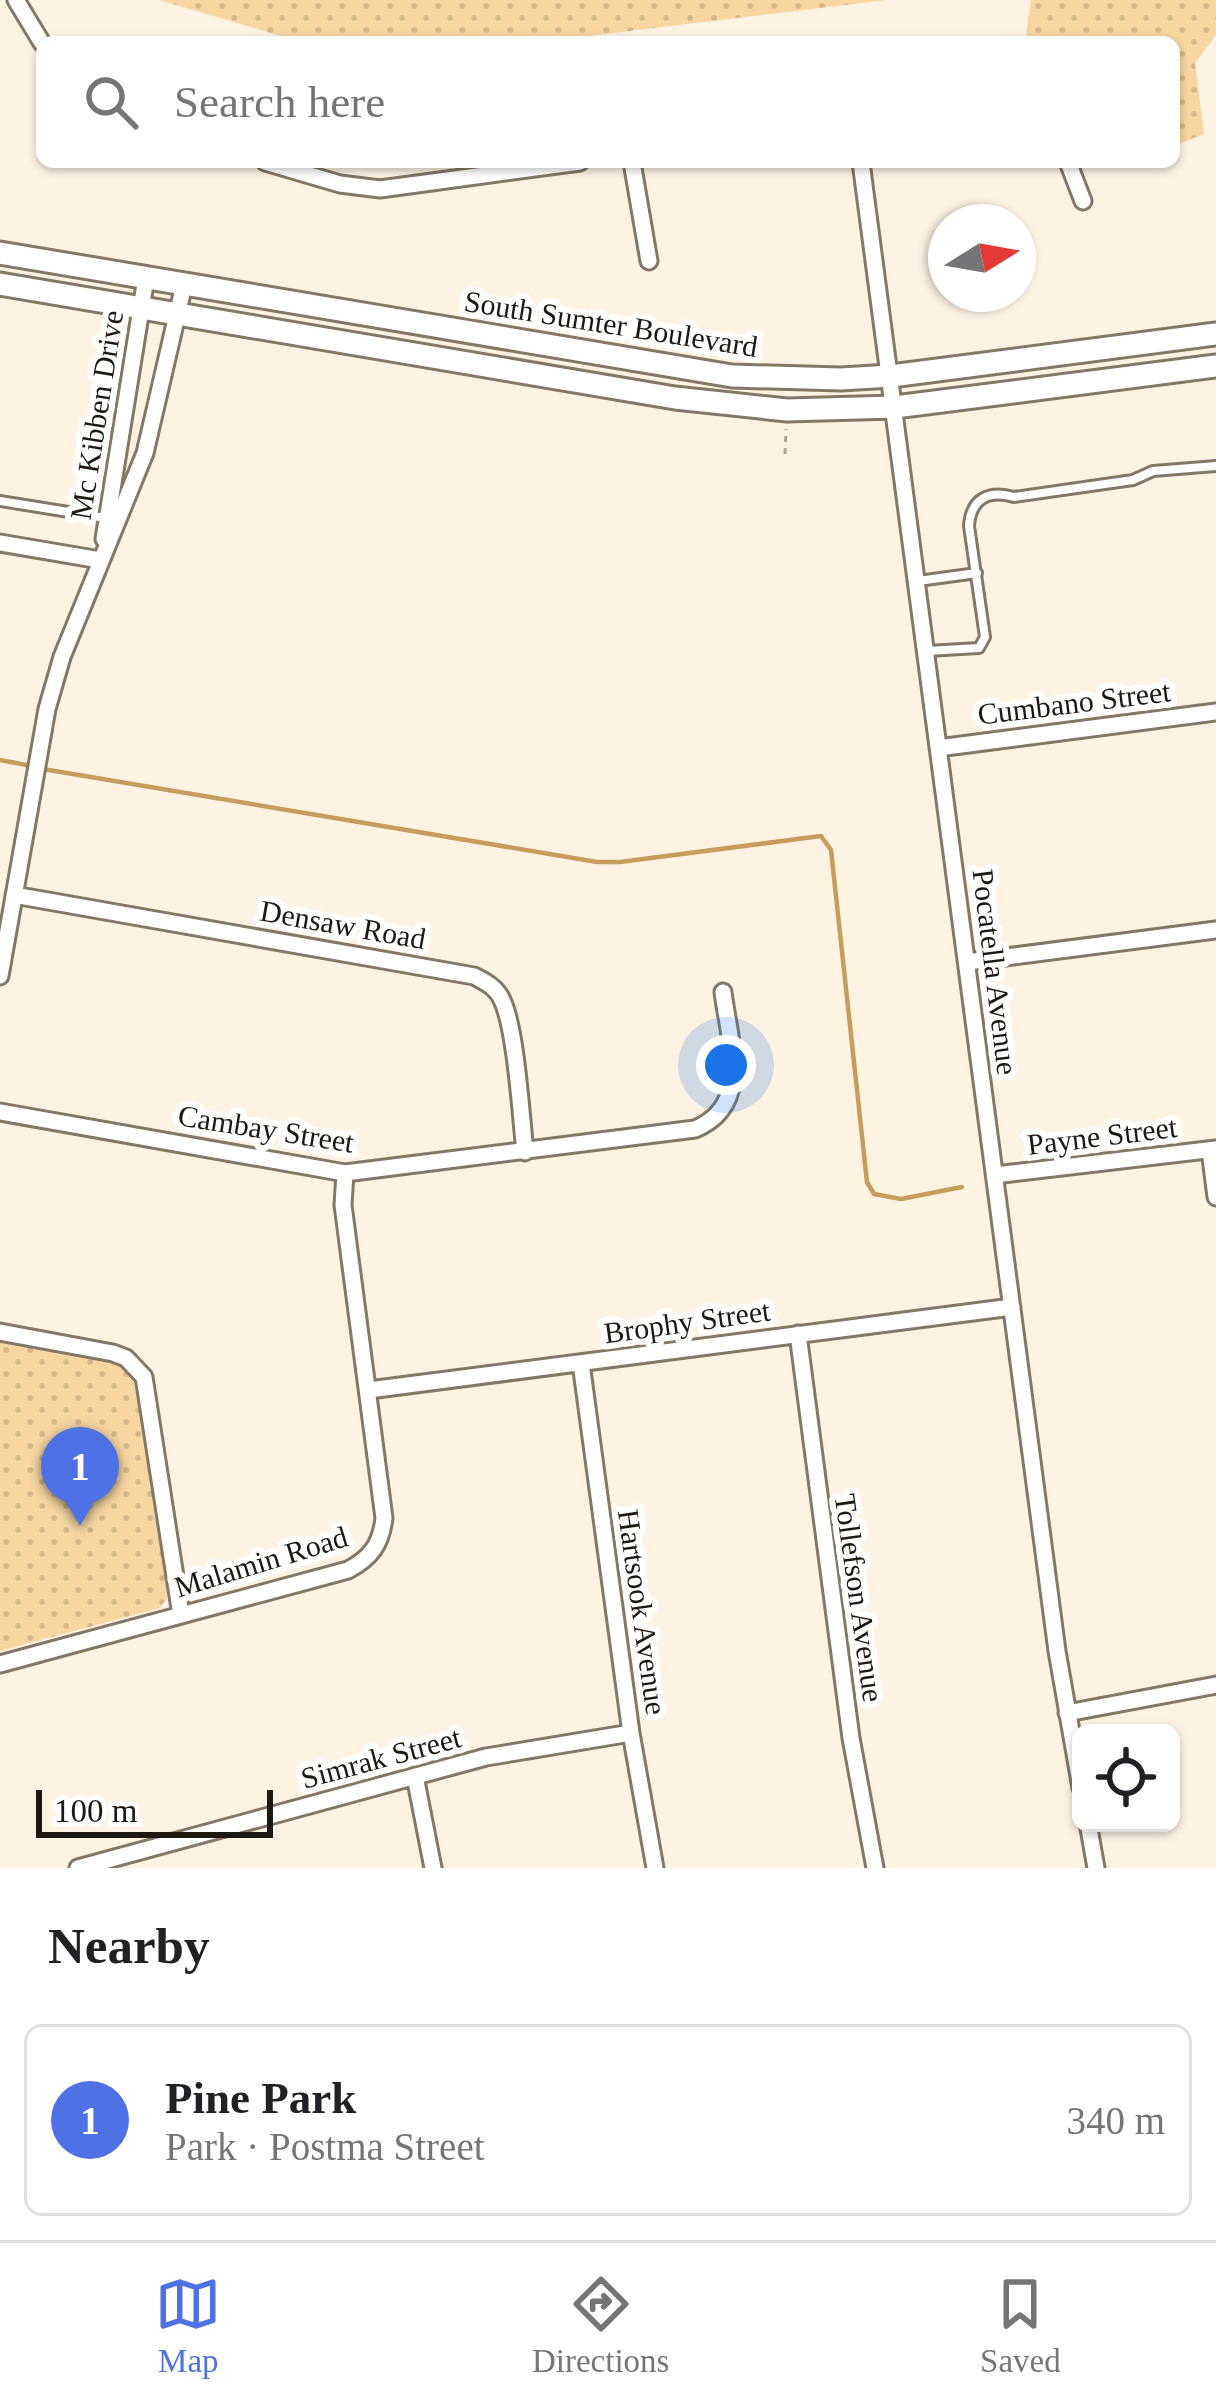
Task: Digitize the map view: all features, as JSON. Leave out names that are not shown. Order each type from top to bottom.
[{"type":"main road","name":"South Sumter Boulevard","points":[[0,253],[696,371],[787,379],[891,376],[1216,334]]},
{"type":"main road","name":"South Sumter Boulevard","points":[[0,284],[675,398],[787,410],[896,407],[1216,366]]},
{"type":"street","points":[[16,0],[38,36]]},
{"type":"street","points":[[285,168],[340,184],[380,189],[536,168]]},
{"type":"street","points":[[633,168],[650,261]]},
{"type":"street","name":"Pocatella Avenue","points":[[862,168],[1072,1740]]},
{"type":"street","points":[[1070,168],[1083,201]]},
{"type":"street","name":"Mc Kibben Drive","points":[[100,560],[146,278]]},
{"type":"street","name":"Mc Kibben Drive","points":[[0,976],[47,709],[62,657],[146,453],[184,285]]},
{"type":"street","points":[[0,543],[100,560]]},
{"type":"street","name":"Cumbano Street","points":[[938,748],[1216,712]]},
{"type":"street","name":"Densaw Road","points":[[14,895],[285,941],[486,982],[507,1013],[525,1151]]},
{"type":"street","points":[[967,962],[1216,930]]},
{"type":"street","name":"Cambay Street","points":[[0,1112],[346,1173],[695,1129],[722,1113],[730,1099],[734,1079],[723,992]]},
{"type":"street","points":[[1213,1150],[1216,1197]]},
{"type":"street","name":"Payne Street","points":[[994,1175],[1213,1150]]},
{"type":"street","name":"Malamin Road","points":[[0,1664],[348,1570],[372,1554],[384,1518],[343,1205],[346,1173]]},
{"type":"street","name":"Brophy Street","points":[[369,1390],[1012,1307]]},
{"type":"street","points":[[0,1332],[112,1353],[126,1358],[144,1377],[181,1615]]},
{"type":"street","name":"Tollefson Avenue","points":[[798,1334],[851,1738],[875,1868]]},
{"type":"street","name":"Hartsook Avenue","points":[[581,1363],[631,1733],[655,1868]]},
{"type":"street","points":[[1067,1713],[1216,1685]]},
{"type":"street","name":"Simrak Street","points":[[79,1868],[523,1749],[631,1733]]},
{"type":"street","points":[[416,1776],[433,1868]]},
{"type":"street","points":[[1090,1832],[1096,1868]]},
{"type":"lane","points":[[926,651],[979,648],[986,637],[970,515],[986,495],[1014,497],[1133,480],[1153,471],[1216,466]]},
{"type":"lane","points":[[0,501],[107,518]]},
{"type":"lane","points":[[917,581],[977,573]]},
{"type":"path","points":[[785,454],[787,410]]},
{"type":"shaded area","points":[[159,0],[887,0],[588,36],[282,36]]},
{"type":"shaded area","points":[[1031,0],[1216,0],[1216,35],[1195,63],[1204,134],[1180,144],[1180,36],[1026,36]]},
{"type":"shaded area","points":[[0,1339],[98,1357],[131,1374],[141,1386],[167,1587],[160,1608],[0,1651]]},
{"type":"waterway","points":[[0,760],[32,766]]},
{"type":"waterway","points":[[43,769],[597,862],[821,836],[831,850],[867,1182],[874,1194],[901,1199],[962,1187]]},
{"type":"place","name":"Pine Park","points":[[80,1526]]}]
